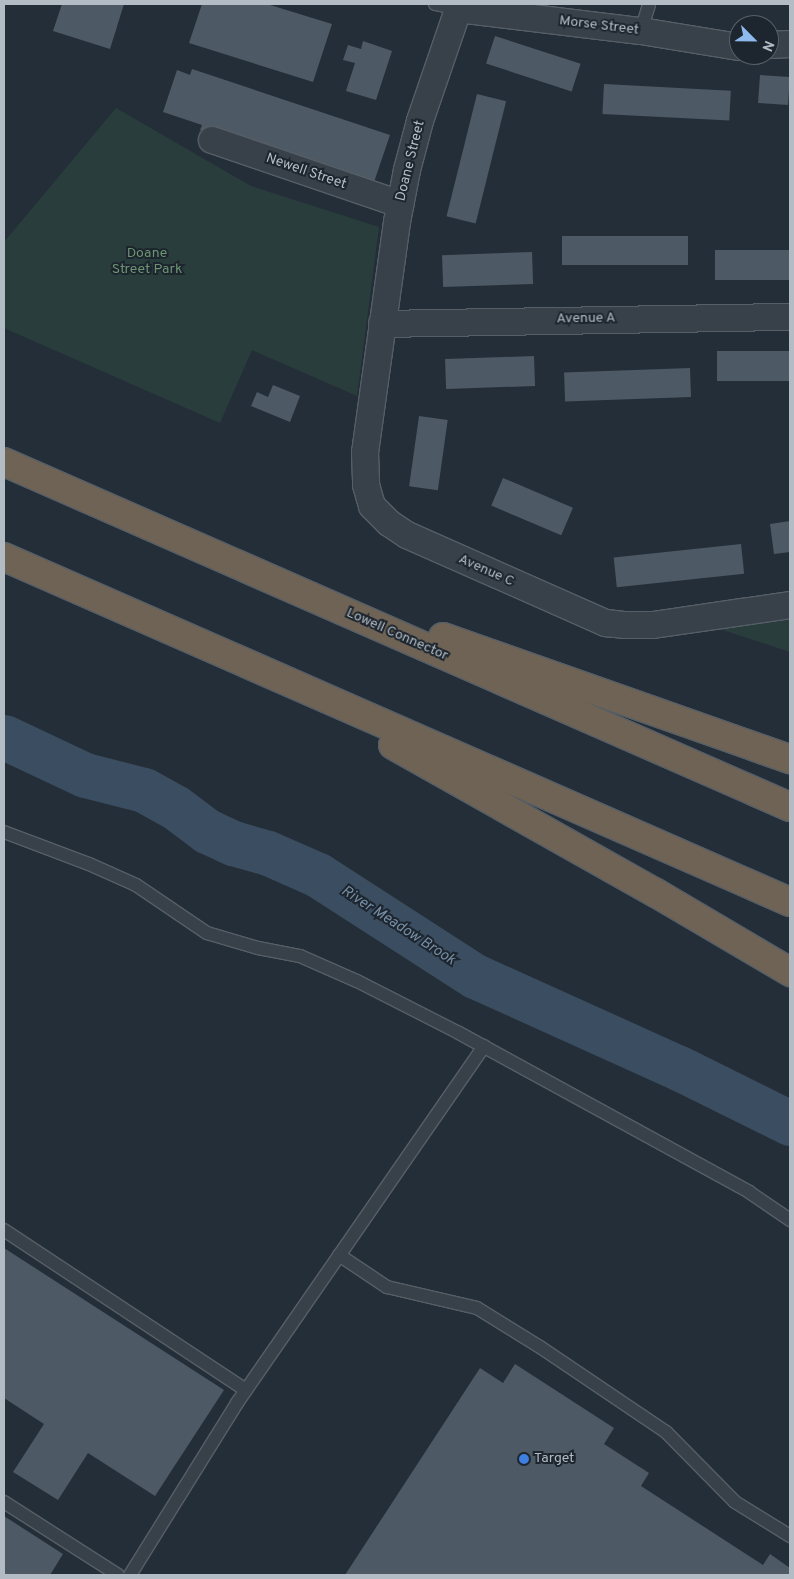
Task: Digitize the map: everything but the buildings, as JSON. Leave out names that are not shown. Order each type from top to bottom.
[{"type":"highway","name":"Lowell Connector","points":[[4,462],[790,807]]},
{"type":"highway","points":[[4,557],[790,902]]},
{"type":"highway","points":[[309,596],[412,626],[790,759]]},
{"type":"highway","points":[[275,677],[790,972]]},
{"type":"street","name":"Morse Street","points":[[451,5],[641,31],[729,45]]},
{"type":"street","name":"Doane Street","points":[[382,324],[400,204],[451,5]]},
{"type":"street","name":"Newell Street","points":[[212,140],[400,204]]},
{"type":"street","name":"Avenue A","points":[[382,324],[790,317]]},
{"type":"street","name":"Avenue C","points":[[382,324],[365,452],[366,485],[372,506],[389,523],[407,535],[606,623],[653,625],[790,605]]},
{"type":"lane","points":[[641,31],[650,4]]},
{"type":"lane","points":[[4,832],[89,864],[136,886],[207,933],[258,948],[300,956],[357,981],[484,1046],[749,1192],[790,1220]]},
{"type":"lane","points":[[130,1575],[246,1390],[484,1046]]},
{"type":"lane","points":[[4,1230],[246,1390]]},
{"type":"lane","points":[[339,1255],[387,1287],[477,1308],[532,1342],[589,1378],[666,1432],[734,1502],[790,1536]]},
{"type":"lane","points":[[4,1502],[118,1575]]},
{"type":"green space","name":"Doane Street Park","points":[[116,108],[251,186],[379,227],[357,396],[252,350],[220,423],[4,328],[4,242]]},
{"type":"green space","points":[[790,605],[790,652],[689,619]]},
{"type":"waterway","name":"River Meadow Brook","points":[[4,737],[85,775],[144,790],[175,807],[207,831],[233,843],[268,853],[318,875],[475,976],[679,1068],[790,1123]]},
{"type":"place","name":"Target","points":[[524,1459]]}]
